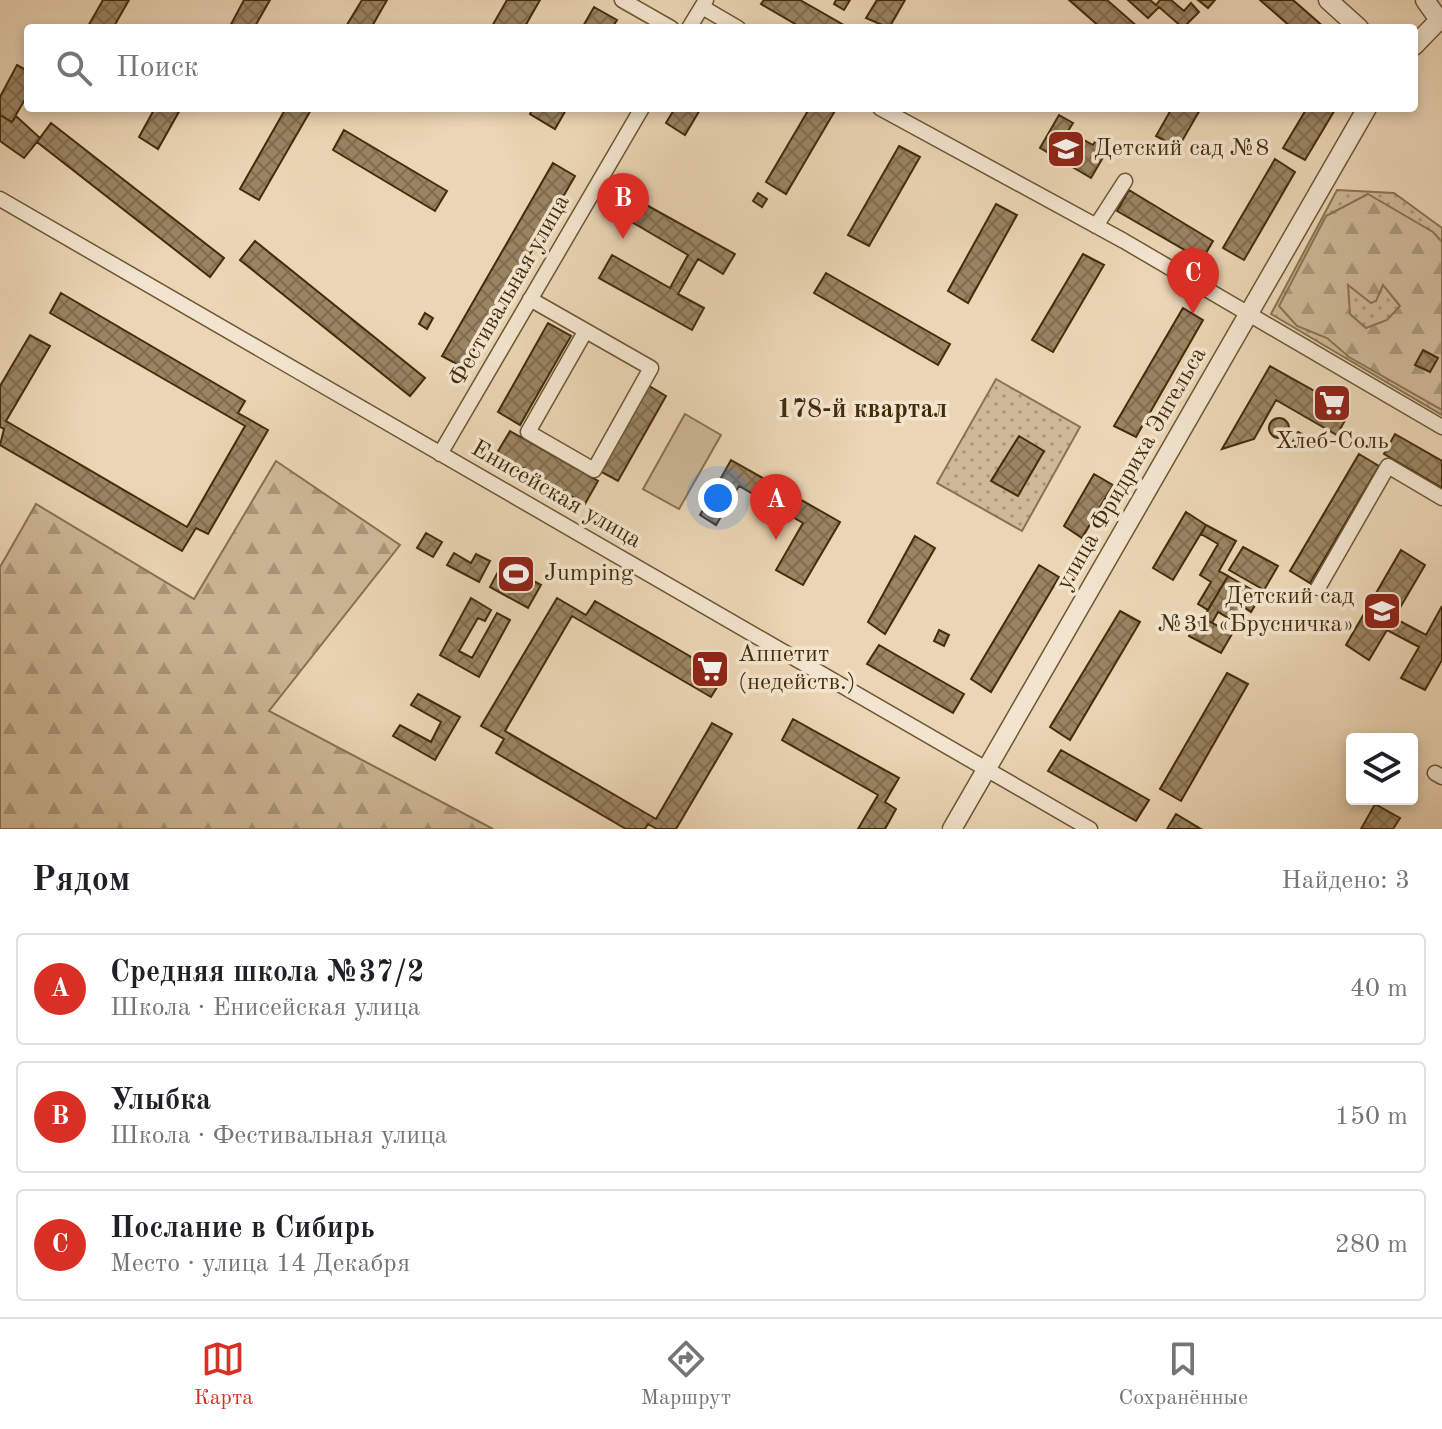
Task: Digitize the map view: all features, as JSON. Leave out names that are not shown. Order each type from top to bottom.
[{"type":"street","points":[[622,0],[664,24]]},
{"type":"street","points":[[1328,0],[1355,24]]},
{"type":"street","points":[[1418,42],[1440,18],[1425,0]]},
{"type":"street","points":[[692,24],[704,4],[732,24]]},
{"type":"street","name":"Фестивальная улица","points":[[440,454],[640,112]]},
{"type":"street","points":[[887,112],[1096,226],[1442,427]]},
{"type":"street","name":"улица Фридриха Энгельса","points":[[952,829],[1365,112]]},
{"type":"street","points":[[1096,226],[1125,181]]},
{"type":"street","name":"Енисейская улица","points":[[0,199],[1090,829]]},
{"type":"street","points":[[530,299],[651,368],[594,470],[528,432],[585,332]]},
{"type":"street","points":[[1318,588],[1388,466],[1442,498]]},
{"type":"green space","points":[[1337,190],[1394,193],[1442,228],[1442,415],[1271,314]]},
{"type":"green space","points":[[1368,194],[1433,232],[1442,242],[1442,410],[1349,357],[1327,338],[1297,326],[1279,306],[1326,216]],"holes":[[[1348,285],[1371,303],[1376,301],[1383,285],[1400,306],[1387,320],[1366,328],[1350,314]]]},
{"type":"green space","points":[[996,379],[1080,427],[1022,531],[937,483]]},
{"type":"green space","points":[[685,414],[721,435],[679,509],[643,489]]},
{"type":"green space","points":[[276,461],[400,545],[269,711],[493,829],[0,829],[0,567],[36,504],[194,599]]},
{"type":"building","points":[[103,0],[129,0],[115,24],[89,24]]},
{"type":"building","points":[[244,0],[270,0],[256,24],[231,24]]},
{"type":"building","points":[[362,0],[387,0],[373,24],[347,24]]},
{"type":"building","points":[[507,0],[540,0],[526,24],[493,24]]},
{"type":"building","points":[[764,0],[800,0],[842,24],[795,24],[761,4]]},
{"type":"building","points":[[836,0],[850,0],[844,10],[834,4]]},
{"type":"building","points":[[877,0],[905,0],[891,24],[880,24],[866,18]]},
{"type":"building","points":[[1069,0],[1107,0],[1134,24],[1096,24]]},
{"type":"building","points":[[1128,0],[1150,0],[1156,5],[1160,0],[1171,0],[1184,11],[1191,3],[1199,12],[1187,24],[1178,24],[1159,7],[1148,18]]},
{"type":"building","points":[[1198,0],[1215,0],[1208,8]]},
{"type":"building","points":[[1260,0],[1293,0],[1320,24],[1287,24]]},
{"type":"building","points":[[594,7],[617,20],[614,24],[584,24]]},
{"type":"building","points":[[17,65],[24,69],[24,101],[12,122],[0,115],[0,97]]},
{"type":"building","points":[[153,112],[179,112],[158,149],[139,137]]},
{"type":"building","points":[[284,112],[310,112],[259,200],[240,189]]},
{"type":"building","points":[[531,112],[565,112],[555,129]]},
{"type":"building","points":[[673,112],[699,112],[685,135],[666,123]]},
{"type":"building","points":[[807,112],[834,112],[786,194],[766,182]]},
{"type":"building","points":[[1170,112],[1199,112],[1178,148],[1156,136]]},
{"type":"building","points":[[1305,112],[1334,112],[1305,160],[1283,148]]},
{"type":"building","points":[[0,115],[12,122],[16,116],[40,138],[24,158],[0,141]]},
{"type":"building","points":[[1059,115],[1073,123],[1068,131],[1093,145],[1098,137],[1111,144],[1091,178],[1040,148]]},
{"type":"building","points":[[51,123],[224,258],[210,277],[37,142]]},
{"type":"building","points":[[344,130],[447,191],[435,211],[333,150]]},
{"type":"building","points":[[899,146],[920,157],[869,246],[848,235]]},
{"type":"building","points":[[1275,159],[1295,172],[1244,260],[1223,248]]},
{"type":"building","points":[[553,163],[575,176],[464,368],[442,356]]},
{"type":"building","points":[[1129,190],[1213,241],[1202,260],[1117,211]]},
{"type":"building","points":[[758,193],[767,199],[762,207],[753,201]]},
{"type":"building","points":[[641,202],[735,254],[723,274],[698,259],[678,294],[704,308],[692,330],[599,278],[612,255],[670,288],[688,255],[630,221]]},
{"type":"building","points":[[996,204],[1017,215],[968,303],[948,291]]},
{"type":"building","points":[[255,241],[425,378],[410,396],[240,260]]},
{"type":"building","points":[[1083,254],[1104,265],[1053,352],[1032,340]]},
{"type":"building","points":[[826,273],[950,344],[938,365],[814,293]]},
{"type":"building","points":[[61,293],[245,401],[238,413],[268,430],[208,534],[196,528],[182,551],[0,445],[4,429],[0,427],[0,386],[30,335],[50,346],[6,421],[187,527],[245,426],[50,313]]},
{"type":"building","points":[[1183,308],[1203,320],[1136,437],[1114,426]]},
{"type":"building","points":[[425,313],[433,318],[427,329],[419,324]]},
{"type":"building","points":[[548,323],[571,336],[520,425],[498,412]]},
{"type":"building","points":[[1423,350],[1438,358],[1430,372],[1415,365]]},
{"type":"building","points":[[1270,366],[1350,411],[1337,435],[1276,400],[1254,439],[1222,449]]},
{"type":"building","points":[[646,384],[666,396],[618,481],[598,470]]},
{"type":"building","points":[[1279,418],[1286,421],[1289,428],[1286,435],[1279,438],[1272,435],[1269,428],[1272,421]]},
{"type":"building","points":[[510,431],[598,481],[585,504],[497,453]]},
{"type":"building","points":[[1298,432],[1309,438],[1304,447],[1293,441]]},
{"type":"building","points":[[1395,434],[1442,461],[1442,488],[1384,454]]},
{"type":"building","points":[[1019,436],[1044,451],[1018,496],[991,481]]},
{"type":"building","points":[[1359,454],[1379,466],[1310,583],[1290,571]]},
{"type":"building","points":[[731,460],[840,522],[803,585],[776,570],[803,523],[739,486],[716,525],[700,515]]},
{"type":"building","points":[[1094,474],[1113,485],[1082,538],[1064,526]]},
{"type":"building","points":[[1186,512],[1206,525],[1173,580],[1153,568]]},
{"type":"building","points":[[1206,525],[1236,541],[1219,571],[1228,576],[1208,610],[1198,604],[1211,582],[1200,575],[1218,544],[1201,534]]},
{"type":"building","points":[[426,533],[442,542],[433,557],[417,548]]},
{"type":"building","points":[[915,536],[935,548],[885,634],[868,622]]},
{"type":"building","points":[[1243,547],[1278,566],[1264,590],[1229,570]]},
{"type":"building","points":[[1401,550],[1425,565],[1394,618],[1426,635],[1442,606],[1442,660],[1425,690],[1401,678],[1419,647],[1387,630],[1369,660],[1346,645]]},
{"type":"building","points":[[454,553],[471,563],[476,554],[490,561],[479,582],[447,565]]},
{"type":"building","points":[[502,564],[541,585],[528,608],[490,587]]},
{"type":"building","points":[[1039,565],[1059,577],[991,692],[971,679]]},
{"type":"building","points":[[1228,576],[1261,595],[1251,612],[1242,606],[1233,621],[1218,612],[1212,623],[1203,618]]},
{"type":"building","points":[[471,598],[491,610],[485,621],[478,618],[459,651],[472,658],[497,613],[510,620],[479,677],[440,655]]},
{"type":"building","points":[[557,598],[586,615],[595,601],[724,676],[711,697],[572,616],[505,731],[656,819],[712,723],[732,734],[676,829],[657,829],[648,824],[645,829],[626,829],[496,753],[504,739],[481,726]]},
{"type":"building","points":[[1120,611],[1140,622],[1070,740],[1050,727]]},
{"type":"building","points":[[1200,616],[1232,634],[1221,653],[1189,636]]},
{"type":"building","points":[[939,630],[949,635],[944,646],[934,641]]},
{"type":"building","points":[[879,645],[964,694],[953,713],[867,664]]},
{"type":"building","points":[[1227,673],[1248,684],[1181,801],[1160,789]]},
{"type":"building","points":[[418,694],[460,717],[435,760],[393,736],[400,725],[431,742],[441,722],[411,705]]},
{"type":"building","points":[[793,719],[899,778],[885,802],[896,809],[885,829],[858,829],[878,795],[782,740]]},
{"type":"building","points":[[1061,750],[1149,800],[1136,821],[1048,771]]},
{"type":"building","points":[[1374,805],[1400,818],[1393,829],[1361,829]]},
{"type":"building","points":[[1176,814],[1201,829],[1167,829]]},
{"type":"place","name":"Детский сад №8","points":[[1066,149]]},
{"type":"place","name":"Улыбка","points":[[623,239]]},
{"type":"place","name":"Послание в Сибирь","points":[[1193,314]]},
{"type":"place","name":"Хлеб-Соль","points":[[1332,403]]},
{"type":"place","name":"Средняя школа №37/2","points":[[776,540]]},
{"type":"place","name":"Jumping","points":[[516,574]]},
{"type":"place","name":"Детский сад №31 «Брусничка»","points":[[1382,611]]},
{"type":"place","name":"Аппетит (недейств.)","points":[[710,669]]},
{"type":"district","name":"178-й квартал","points":[[862,410]]}]
